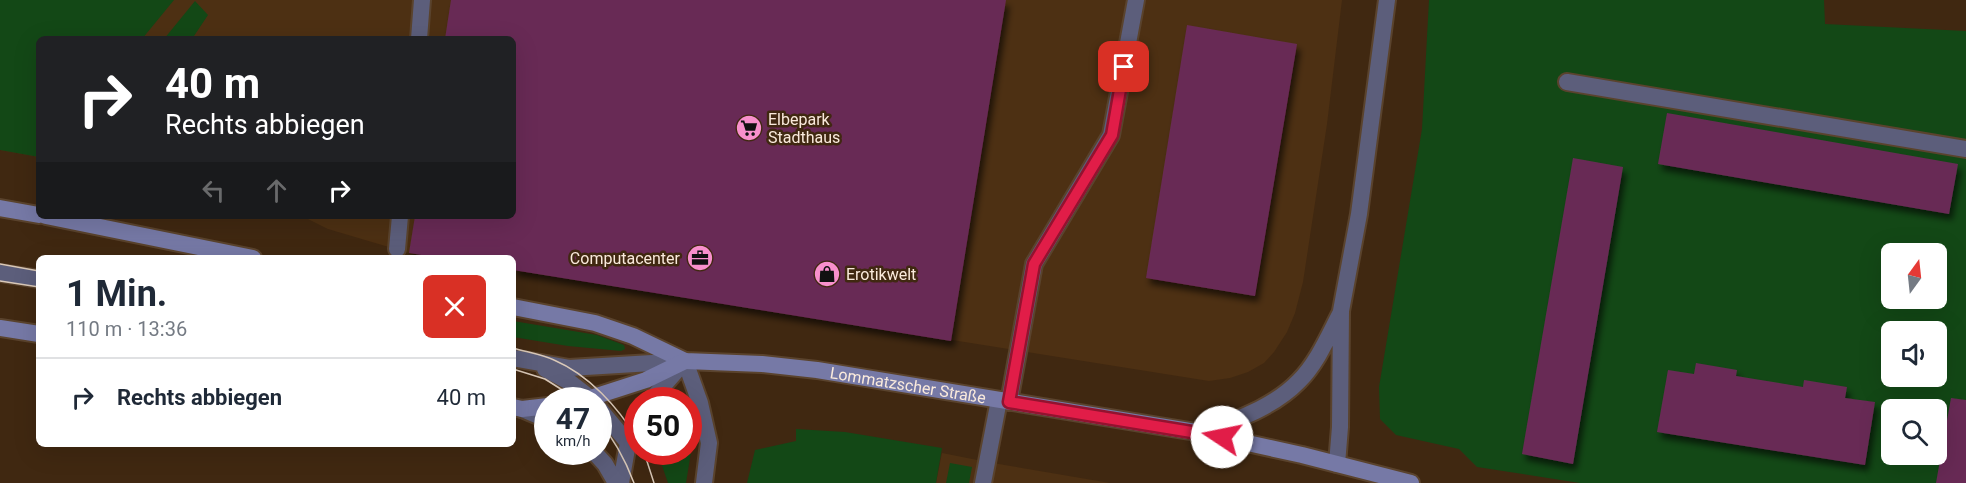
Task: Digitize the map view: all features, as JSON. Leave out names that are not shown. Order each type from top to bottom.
[{"type":"main road","points":[[0,208],[36,214]]},
{"type":"main road","points":[[61,219],[238,255]]},
{"type":"main road","name":"Lommatzscher Straße","points":[[516,308],[595,323],[633,336],[685,361]]},
{"type":"main road","points":[[0,328],[36,334]]},
{"type":"main road","name":"Lommatzscher Straße","points":[[612,394],[685,361],[724,361],[795,368],[1202,433],[1411,483]]},
{"type":"main road","points":[[518,408],[534,407]]},
{"type":"street","points":[[419,36],[422,0]]},
{"type":"street","points":[[983,483],[1004,401],[1034,264],[1112,135],[1136,0]]},
{"type":"street","points":[[1337,464],[1340,427],[1341,311],[1359,214],[1387,0]]},
{"type":"street","points":[[1567,82],[1966,149]]},
{"type":"street","points":[[397,249],[400,219]]},
{"type":"street","points":[[0,273],[36,279]]},
{"type":"street","points":[[1202,433],[1254,412],[1286,393],[1300,381],[1320,354],[1341,311]]},
{"type":"street","points":[[521,359],[569,368],[685,361]]},
{"type":"street","points":[[521,359],[571,382],[576,387]]},
{"type":"street","points":[[662,387],[685,361]]},
{"type":"street","points":[[685,361],[700,403],[709,443],[704,483]]},
{"type":"street","points":[[518,408],[534,414]]},
{"type":"street","points":[[612,425],[624,438]]},
{"type":"street","points":[[606,465],[616,483]]},
{"type":"street","points":[[621,483],[624,465]]},
{"type":"shaded area","points":[[0,0],[1342,0],[1327,124],[1303,282],[1295,313],[1287,332],[1264,363],[1230,378],[1209,381],[516,270],[516,255],[409,253],[328,229],[308,219],[516,219],[516,36],[36,36],[36,156],[0,150]]},
{"type":"shaded area","points":[[942,453],[987,462],[1110,483],[936,483]]},
{"type":"green space","points":[[0,0],[174,0],[144,36],[36,36],[36,156],[0,150]]},
{"type":"green space","points":[[1429,0],[1824,0],[1825,24],[1966,31],[1966,483],[1580,483],[1477,467],[1459,449],[1396,435],[1380,419],[1379,387],[1422,129]]},
{"type":"green space","points":[[195,1],[208,15],[194,36],[166,36]]},
{"type":"green space","points":[[516,322],[597,335],[624,345],[625,349],[621,351],[568,346],[516,337]]},
{"type":"green space","points":[[796,429],[845,432],[942,448],[936,483],[747,483],[755,450],[796,441]]},
{"type":"green space","points":[[950,463],[972,467],[969,483],[946,483]]},
{"type":"green space","points":[[662,465],[689,465],[686,483],[668,483]]},
{"type":"building","name":"Elbepark Stadthaus","points":[[451,0],[1006,0],[951,341],[516,270],[516,255],[409,253],[415,219],[516,219],[516,36],[445,36]]},
{"type":"building","points":[[1187,25],[1297,44],[1255,296],[1146,278]]},
{"type":"building","points":[[1667,113],[1958,164],[1949,214],[1658,164]]},
{"type":"building","points":[[1573,158],[1623,167],[1573,464],[1522,454]]},
{"type":"building","points":[[1696,363],[1737,370],[1736,376],[1803,387],[1804,380],[1847,387],[1845,398],[1875,402],[1865,465],[1657,432],[1668,370],[1694,374]]},
{"type":"building","points":[[1951,398],[1966,400],[1966,483],[1936,483],[1939,465],[1947,465],[1947,421]]},
{"type":"tram line","points":[[0,264],[36,270]]},
{"type":"tram line","points":[[0,281],[36,287]]},
{"type":"tram line","points":[[516,349],[549,358],[567,366],[602,393],[624,420]]},
{"type":"tram line","points":[[516,370],[545,379],[558,387]]},
{"type":"tram line","points":[[612,438],[634,483]]},
{"type":"tram line","points":[[648,465],[654,483]]},
{"type":"place","name":"Elbepark Stadthaus","points":[[749,128]]},
{"type":"place","name":"Computacenter","points":[[700,258]]},
{"type":"place","name":"Erotikwelt","points":[[827,274]]},
{"type":"route","points":[[1124,67],[1112,135],[1034,264],[1009,402],[1222,437]]}]
